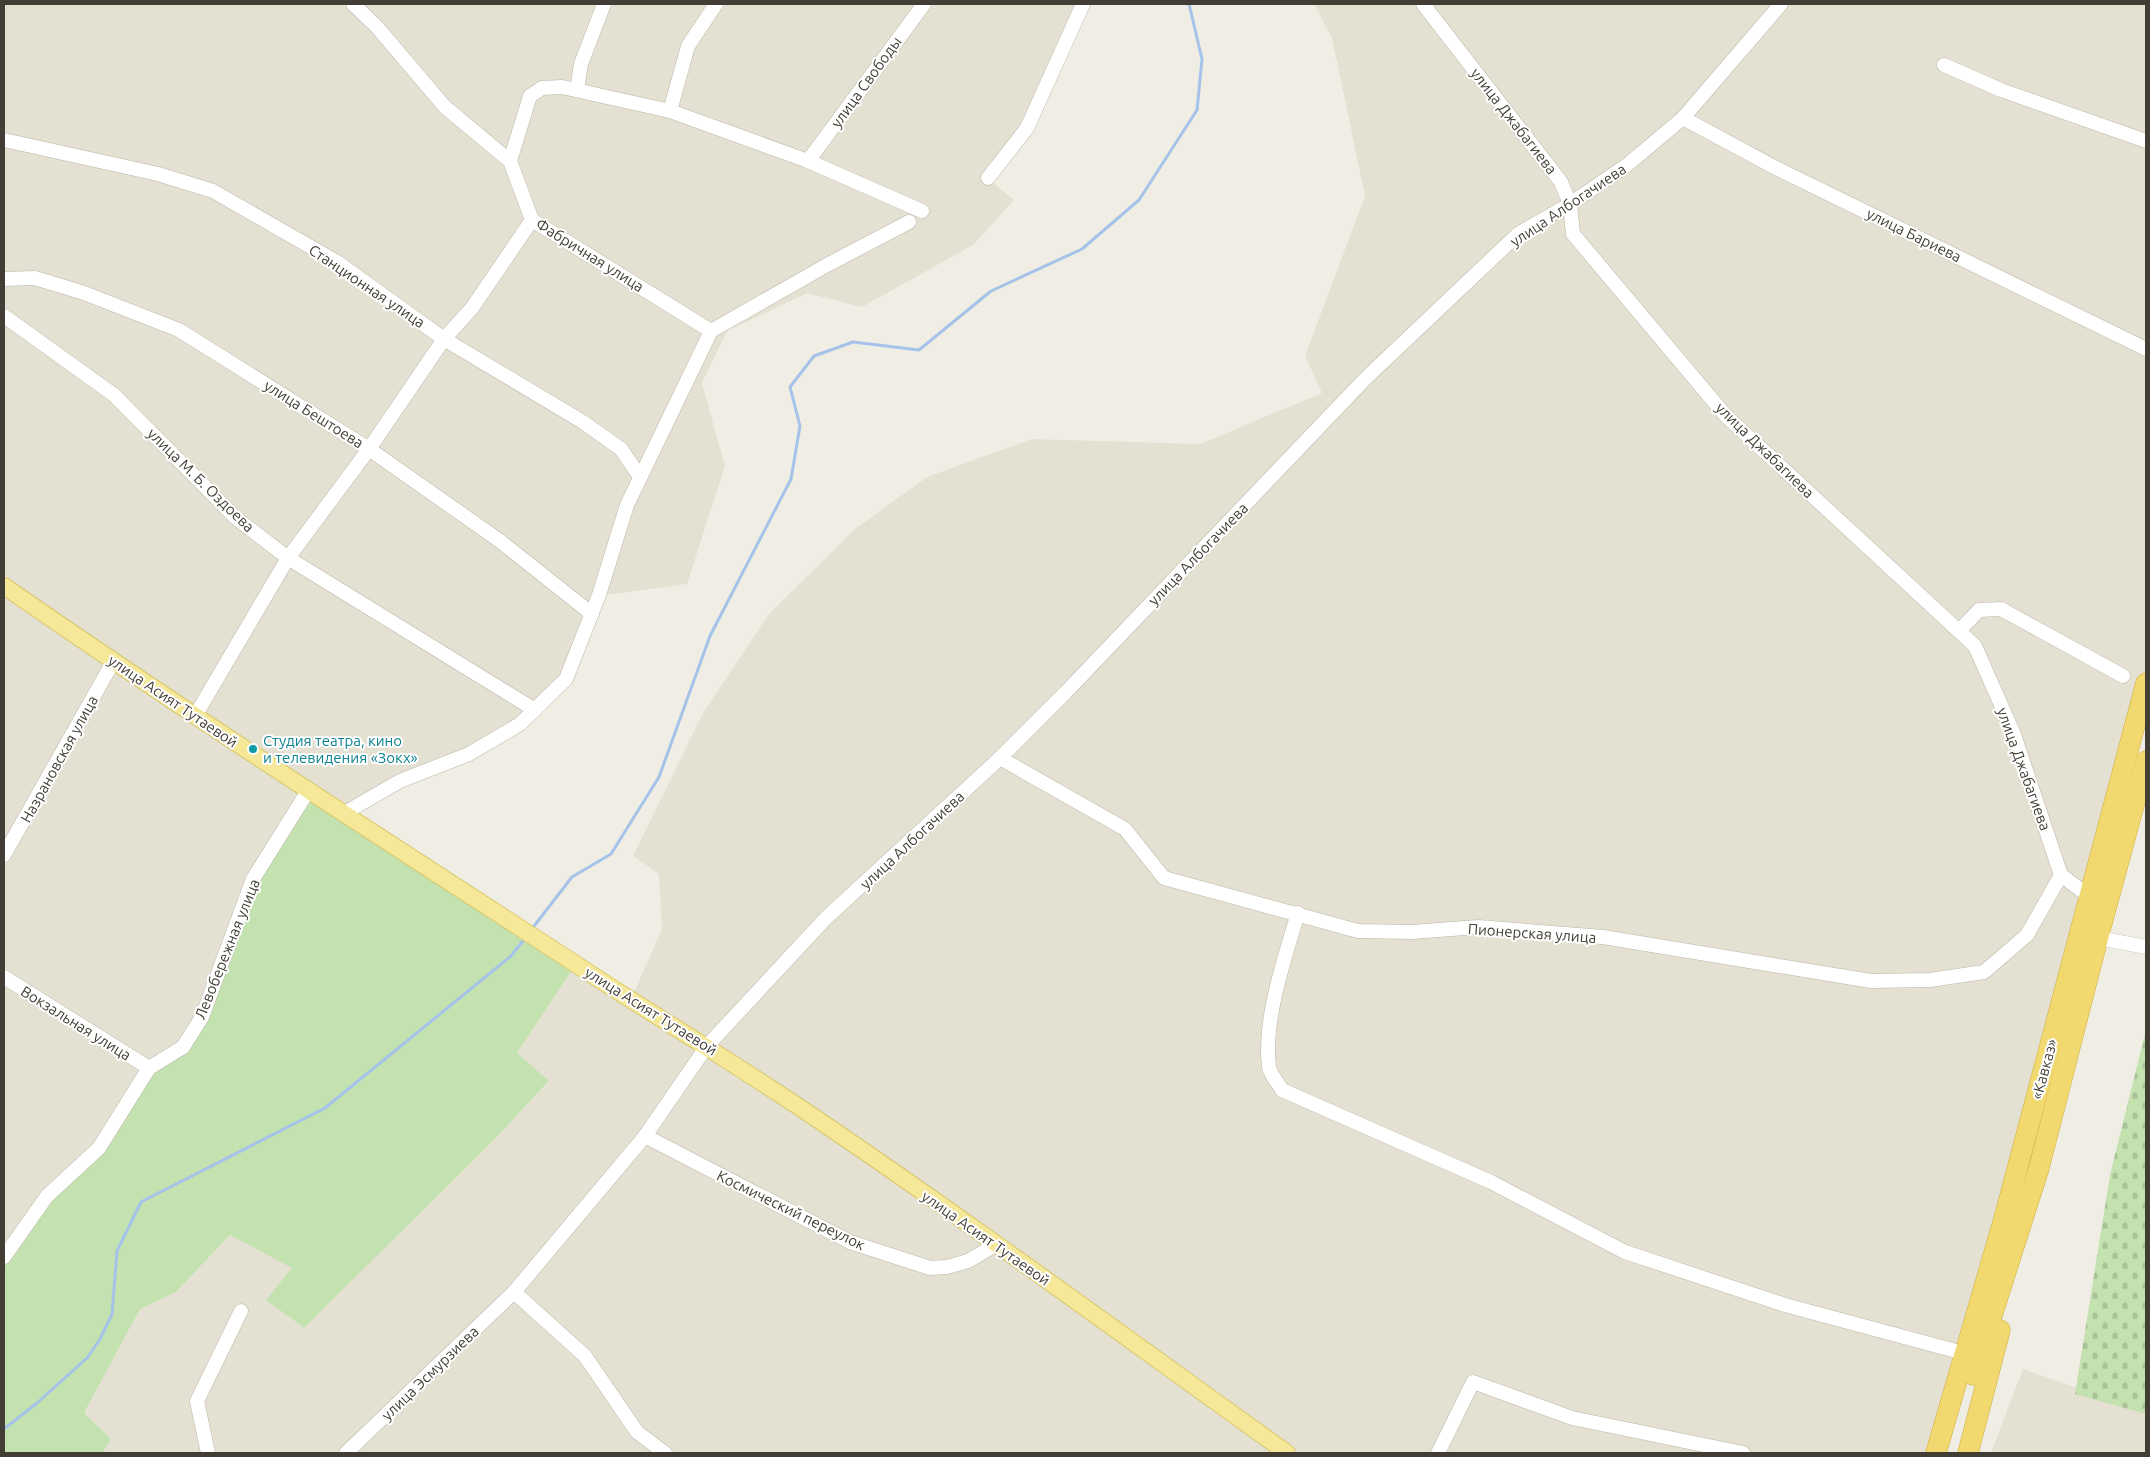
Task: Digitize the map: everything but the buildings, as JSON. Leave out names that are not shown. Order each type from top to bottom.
[{"type":"highway","name":"«Кавказ»","points":[[1950,1453],[1960,1397],[2005,1215],[2146,683]]},
{"type":"highway","name":"«Кавказ»","points":[[1936,1453],[1960,1397],[2017,1240],[2038,1168],[2146,761]]},
{"type":"highway","points":[[1926,1453],[1956,1351],[2005,1215]]},
{"type":"highway","points":[[1968,1453],[1998,1341],[2017,1240]]},
{"type":"main road","name":"улица Асият Тутаевой","points":[[4,586],[113,662],[343,814],[631,1000],[707,1046],[811,1116],[997,1244],[1287,1453]]},
{"type":"street","name":"Фабричная улица","points":[[353,4],[377,27],[445,106],[510,161],[532,220],[711,331]]},
{"type":"street","points":[[577,89],[581,64],[604,4]]},
{"type":"street","points":[[670,111],[688,46],[716,4]]},
{"type":"street","name":"улица Свободы","points":[[808,161],[924,4]]},
{"type":"street","points":[[988,178],[1027,128],[1084,4]]},
{"type":"street","name":"улица Джабагиева","points":[[1423,4],[1561,182],[1570,204],[1573,234],[1726,416],[1975,646],[2013,732],[2061,875]]},
{"type":"street","name":"улица Албогачиева","points":[[645,1136],[707,1046],[826,918],[1000,758],[1066,692],[1366,378],[1518,234],[1570,204],[1627,166],[1683,118],[1781,4]]},
{"type":"street","points":[[1944,65],[2001,90],[2146,141]]},
{"type":"street","points":[[510,161],[531,94],[549,87],[577,89],[670,111],[808,161],[922,211]]},
{"type":"street","name":"улица Бариева","points":[[1683,118],[1778,169],[2146,349]]},
{"type":"street","name":"Станционная улица","points":[[4,140],[158,174],[213,192],[337,262],[444,339],[583,422],[621,449],[640,477]]},
{"type":"street","points":[[195,716],[288,558],[369,449],[444,339],[472,308],[532,220]]},
{"type":"street","points":[[343,814],[400,782],[469,754],[520,724],[566,679],[592,614],[627,504],[711,331],[827,265],[908,222]]},
{"type":"street","name":"улица Бештоева","points":[[4,279],[35,278],[84,293],[180,330],[369,449],[500,541],[592,614]]},
{"type":"street","name":"улица М. Б. Оздоева","points":[[4,316],[114,395],[236,518],[288,558],[535,710]]},
{"type":"street","points":[[1959,631],[1979,610],[2000,609],[2123,676]]},
{"type":"street","name":"Назрановская улица","points":[[4,855],[113,662]]},
{"type":"street","name":"Пионерская улица","points":[[1000,758],[1125,828],[1164,878],[1298,913],[1358,931],[1412,932],[1478,927],[1603,937],[1871,981],[1930,980],[1984,972],[2027,935],[2061,875]]},
{"type":"street","name":"Левобережная улица","points":[[4,1257],[47,1196],[99,1148],[148,1068],[183,1047],[202,1017],[253,879],[308,791]]},
{"type":"street","points":[[2061,875],[2090,897]]},
{"type":"street","points":[[1298,913],[1278,982],[1270,1035],[1269,1069],[1282,1090],[1491,1182],[1626,1252],[1785,1305],[1956,1351]]},
{"type":"street","points":[[2098,938],[2146,947]]},
{"type":"street","name":"Вокзальная улица","points":[[4,977],[148,1068]]},
{"type":"street","name":"Космический переулок","points":[[645,1136],[850,1242],[930,1268],[968,1261],[997,1244]]},
{"type":"street","name":"улица Эсмурзиева","points":[[346,1453],[514,1292],[645,1136]]},
{"type":"street","points":[[514,1292],[585,1356],[636,1432],[665,1453]]},
{"type":"street","points":[[208,1453],[197,1401],[241,1311]]},
{"type":"street","points":[[1438,1453],[1473,1382],[1572,1418],[1704,1447],[1742,1453]]},
{"type":"shaded area","points":[[4,4],[1083,4],[1027,128],[988,178],[1014,200],[973,245],[862,307],[807,293],[727,331],[702,383],[725,466],[687,584],[599,596],[566,679],[520,724],[343,814],[202,1017],[99,1148],[4,1257]]},
{"type":"shaded area","points":[[1314,4],[2146,4],[2146,683],[1926,1453],[102,1453],[111,1439],[84,1413],[140,1309],[176,1292],[230,1235],[293,1268],[266,1300],[304,1328],[494,1140],[549,1082],[517,1053],[576,964],[631,999],[662,929],[659,874],[633,856],[703,713],[768,615],[855,529],[927,477],[1032,439],[1200,444],[1322,393],[1305,356],[1365,196],[1332,38]]},
{"type":"shaded area","points":[[2023,1369],[2146,1412],[2146,1453],[1991,1453]]},
{"type":"green space","points":[[308,791],[576,964],[517,1053],[549,1081],[494,1140],[304,1328],[266,1300],[292,1268],[230,1235],[176,1292],[140,1309],[84,1413],[111,1439],[102,1453],[4,1453],[4,1257],[47,1196],[99,1148],[149,1068],[183,1047],[253,879]]},
{"type":"green space","points":[[2146,1030],[2146,1414],[2075,1394],[2110,1175]]},
{"type":"waterway","points":[[531,930],[572,877],[611,854],[659,777],[710,636],[791,479],[800,426],[790,387],[814,356],[853,342],[919,350],[991,291],[1082,249],[1139,200],[1197,110],[1202,59],[1189,4]]},
{"type":"waterway","points":[[4,1429],[37,1403],[88,1357],[100,1339],[112,1314],[117,1251],[141,1202],[325,1108],[511,956],[526,937]]},
{"type":"place","name":"Студия театра, кино и телевидения «Зокх»","points":[[253,749]]}]
